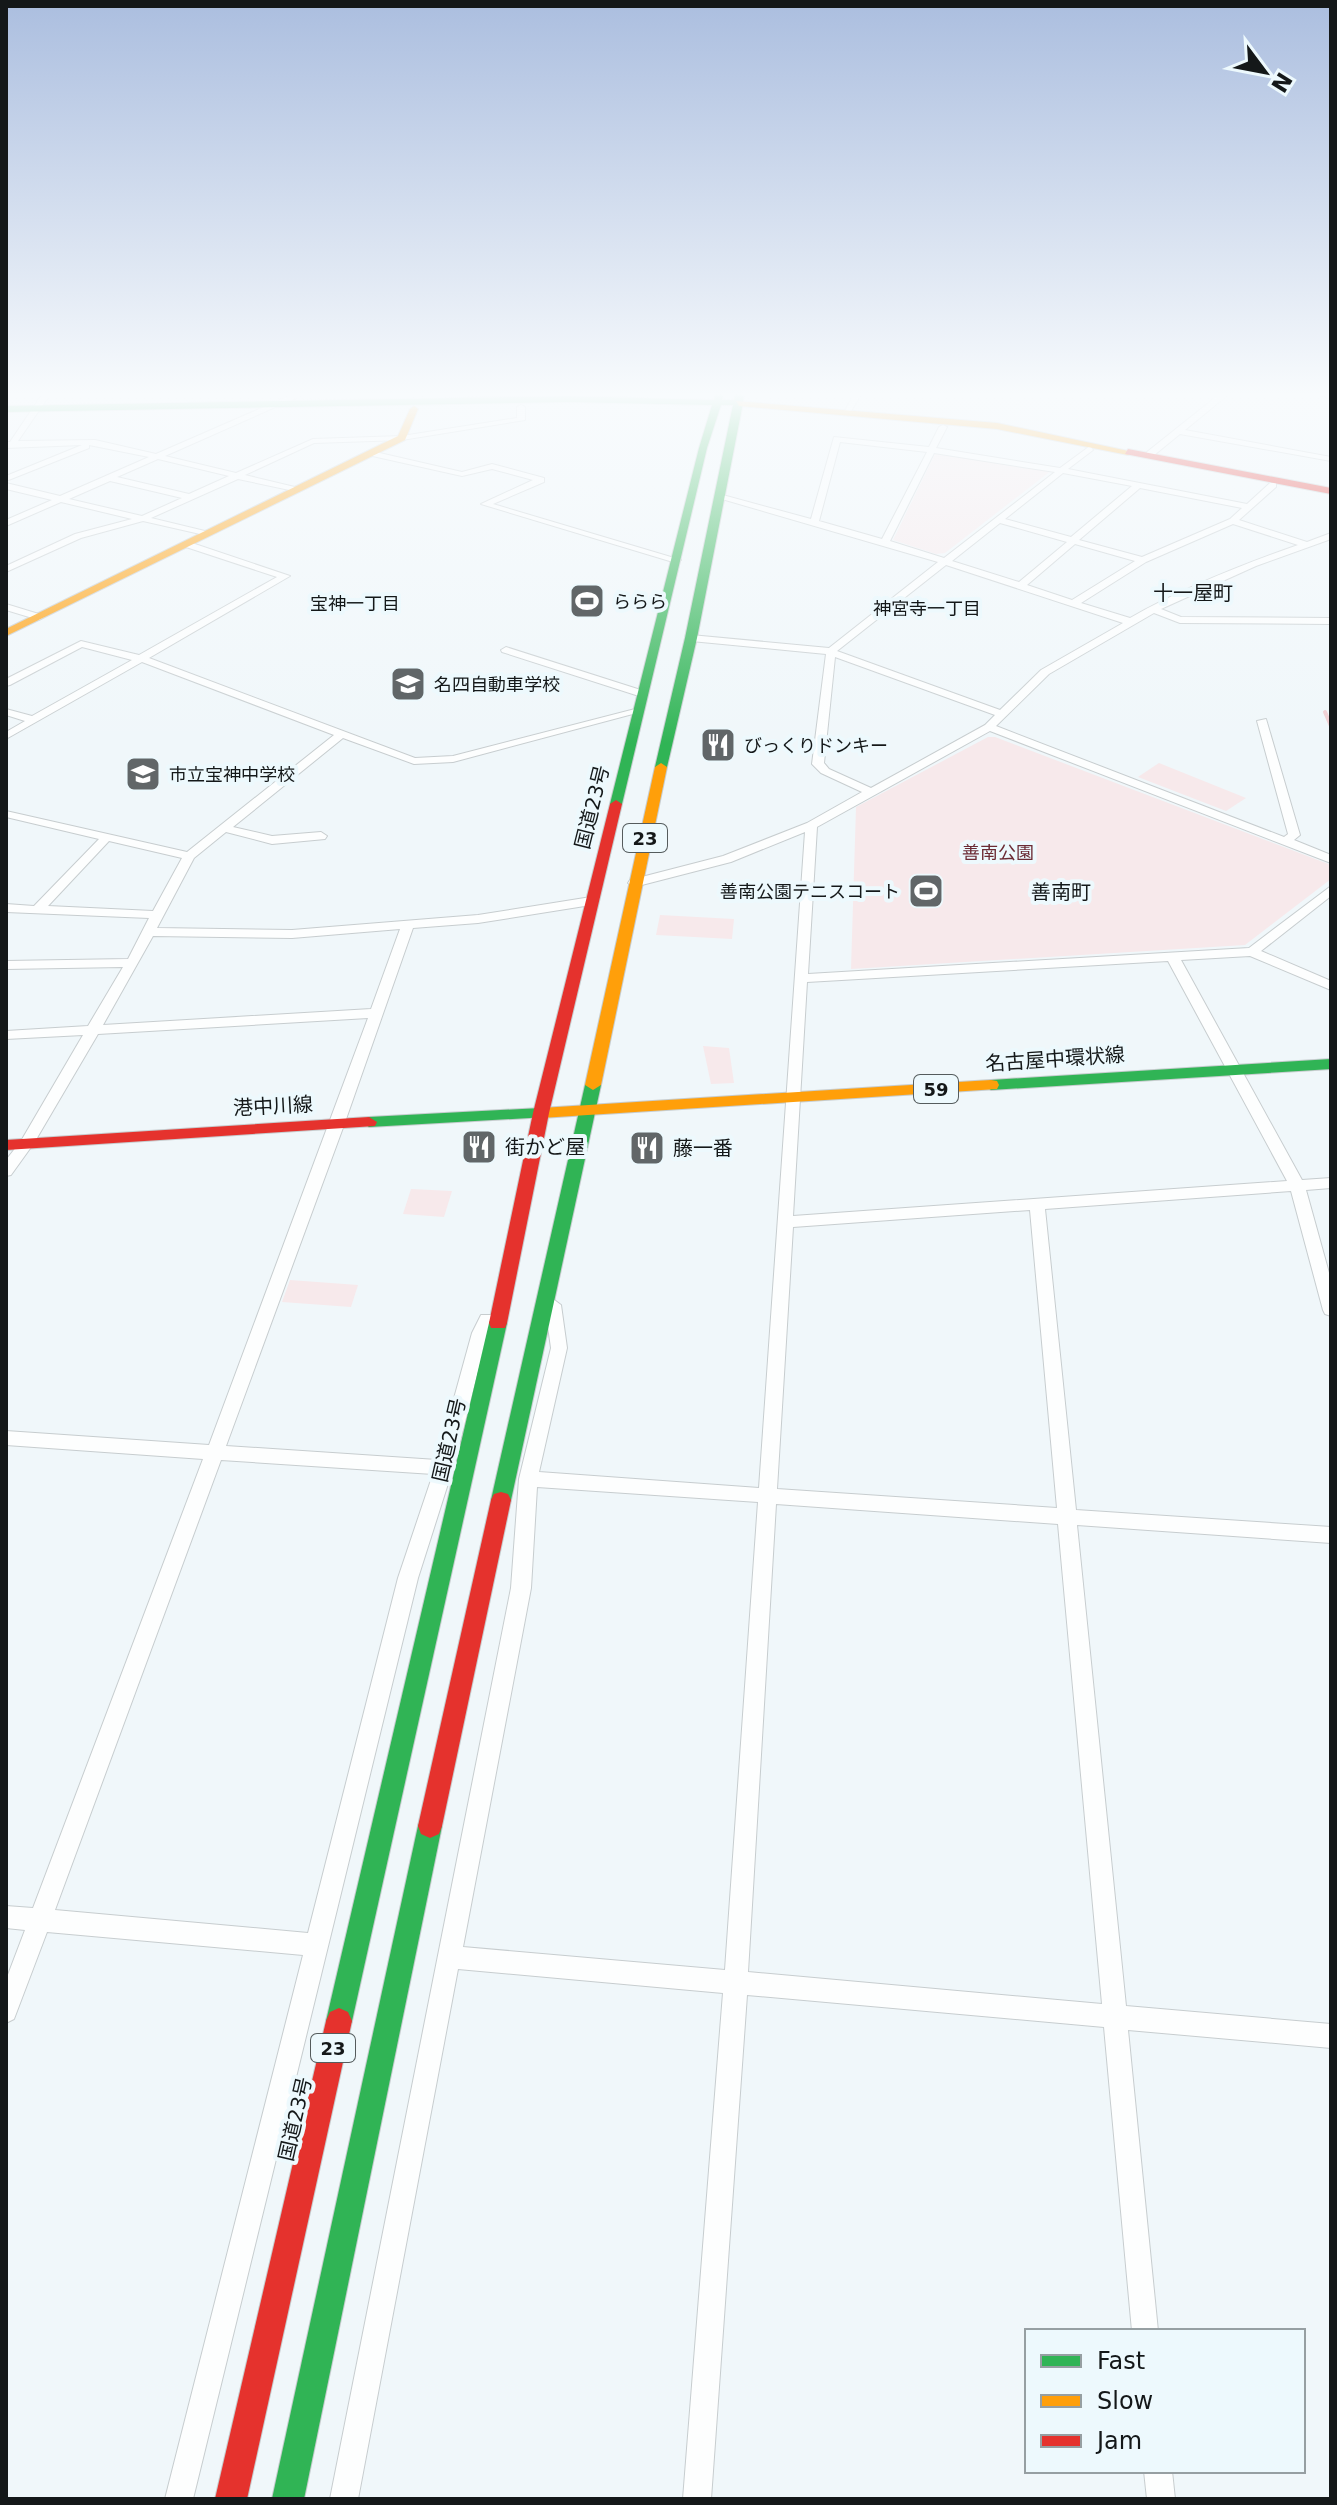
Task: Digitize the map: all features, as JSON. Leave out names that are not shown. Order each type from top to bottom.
[{"type":"main road","points":[[6,633],[255,510]]},
{"type":"main road","name":"国道23号","points":[[231,2499],[508,1278],[541,1113],[688,510]]},
{"type":"main road","name":"23","points":[[288,2499],[477,1604],[550,1284],[716,510]]},
{"type":"main road","name":"名古屋中環状線","points":[[541,1113],[1331,1064]]},
{"type":"main road","name":"港中川線","points":[[6,1145],[541,1113]]},
{"type":"street","points":[[6,523],[35,510]]},
{"type":"street","points":[[105,510],[206,534]]},
{"type":"street","points":[[6,569],[78,536],[142,519],[161,510]]},
{"type":"street","points":[[505,510],[676,560]]},
{"type":"street","points":[[766,510],[885,542],[1131,622]]},
{"type":"street","points":[[814,523],[818,510]]},
{"type":"street","points":[[885,542],[901,510]]},
{"type":"street","points":[[871,792],[825,771],[818,764],[831,652],[1012,510]]},
{"type":"street","points":[[1020,586],[1108,510]]},
{"type":"street","points":[[1074,603],[1143,560],[1233,521],[1246,510]]},
{"type":"street","points":[[999,520],[1143,560]]},
{"type":"street","points":[[1233,521],[1308,545]]},
{"type":"street","points":[[634,883],[727,859],[811,825],[989,727],[1045,672],[1153,609],[1253,564],[1331,536]]},
{"type":"street","points":[[6,736],[285,576],[186,544]]},
{"type":"street","points":[[6,607],[39,617]]},
{"type":"street","points":[[1153,609],[1180,620],[1331,621]]},
{"type":"street","points":[[691,638],[831,652],[1002,714]]},
{"type":"street","points":[[6,683],[81,644],[142,659],[414,761],[453,759],[641,703]]},
{"type":"street","points":[[506,650],[641,703]]},
{"type":"street","points":[[6,712],[33,720]]},
{"type":"street","points":[[1262,721],[1294,835],[1285,841]]},
{"type":"street","points":[[989,727],[1331,859]]},
{"type":"street","points":[[6,1171],[27,1143],[132,963],[189,856],[340,735]]},
{"type":"street","points":[[9,818],[189,856]]},
{"type":"street","points":[[697,2499],[736,1982],[811,825]]},
{"type":"street","points":[[224,828],[272,840],[321,836]]},
{"type":"street","points":[[37,910],[107,837]]},
{"type":"street","points":[[1252,952],[1331,890]]},
{"type":"street","points":[[150,932],[292,934],[407,926],[478,919],[591,901]]},
{"type":"street","points":[[6,908],[159,915]]},
{"type":"street","points":[[6,2011],[337,1125],[407,926]]},
{"type":"street","points":[[802,978],[1252,952],[1331,986]]},
{"type":"street","points":[[1172,956],[1297,1185],[1331,1310]]},
{"type":"street","points":[[6,965],[132,963]]},
{"type":"street","points":[[6,1035],[377,1013]]},
{"type":"street","points":[[785,1222],[1331,1183]]},
{"type":"street","points":[[1037,1204],[1145,2329]]},
{"type":"street","points":[[179,2499],[408,1578],[444,1468],[480,1333],[508,1278]]},
{"type":"street","points":[[344,2499],[521,1588],[528,1479],[559,1348],[550,1284]]},
{"type":"street","points":[[6,1438],[444,1468]]},
{"type":"street","points":[[528,1479],[1331,1535]]},
{"type":"street","points":[[6,1917],[315,1945]]},
{"type":"street","points":[[449,1957],[1331,2036]]},
{"type":"street","points":[[1158,2473],[1161,2499]]},
{"type":"green space","points":[[908,510],[1001,510],[945,553],[936,554],[893,540]]},
{"type":"green space","name":"善南公園","points":[[988,737],[995,737],[1331,865],[1331,879],[1245,945],[851,969],[856,807]]},
{"type":"green space","points":[[1159,763],[1246,798],[1226,811],[1138,777]]},
{"type":"green space","points":[[660,915],[734,919],[732,939],[656,935]]},
{"type":"green space","points":[[703,1046],[729,1048],[734,1083],[711,1084]]},
{"type":"green space","points":[[411,1189],[452,1191],[444,1217],[403,1214]]},
{"type":"green space","points":[[290,1280],[358,1285],[351,1307],[282,1302]]},
{"type":"waterway","points":[[1325,712],[1331,726]]},
{"type":"traffic: fast","points":[[616,804],[688,510]]},
{"type":"traffic: fast","points":[[661,767],[717,510]]},
{"type":"traffic: fast","points":[[991,1085],[1331,1064]]},
{"type":"traffic: fast","points":[[501,1500],[593,1085]]},
{"type":"traffic: fast","points":[[369,1122],[541,1113]]},
{"type":"traffic: fast","points":[[339,2021],[498,1323]]},
{"type":"traffic: fast","points":[[288,2499],[430,1826]]},
{"type":"traffic: slow","points":[[6,633],[256,510]]},
{"type":"traffic: slow","points":[[593,1085],[661,767]]},
{"type":"traffic: slow","points":[[541,1113],[991,1085]]},
{"type":"traffic: jam","points":[[498,1323],[541,1113],[616,804]]},
{"type":"traffic: jam","points":[[6,1145],[369,1122]]},
{"type":"traffic: jam","points":[[430,1826],[501,1500]]},
{"type":"traffic: jam","points":[[231,2499],[339,2021]]},
{"type":"place","name":"ららら","points":[[587,601]]},
{"type":"place","name":"名四自動車学校","points":[[408,684]]},
{"type":"place","name":"びっくりドンキー","points":[[718,745]]},
{"type":"place","name":"市立宝神中学校","points":[[143,774]]},
{"type":"place","name":"善南公園テニスコート","points":[[926,891]]},
{"type":"place","name":"街かど屋","points":[[479,1147]]},
{"type":"place","name":"藤一番","points":[[647,1148]]},
{"type":"district","name":"十一屋町","points":[[1193,593]]},
{"type":"district","name":"宝神一丁目","points":[[355,603]]},
{"type":"district","name":"神宮寺一丁目","points":[[927,608]]},
{"type":"district","name":"善南町","points":[[1061,892]]}]
